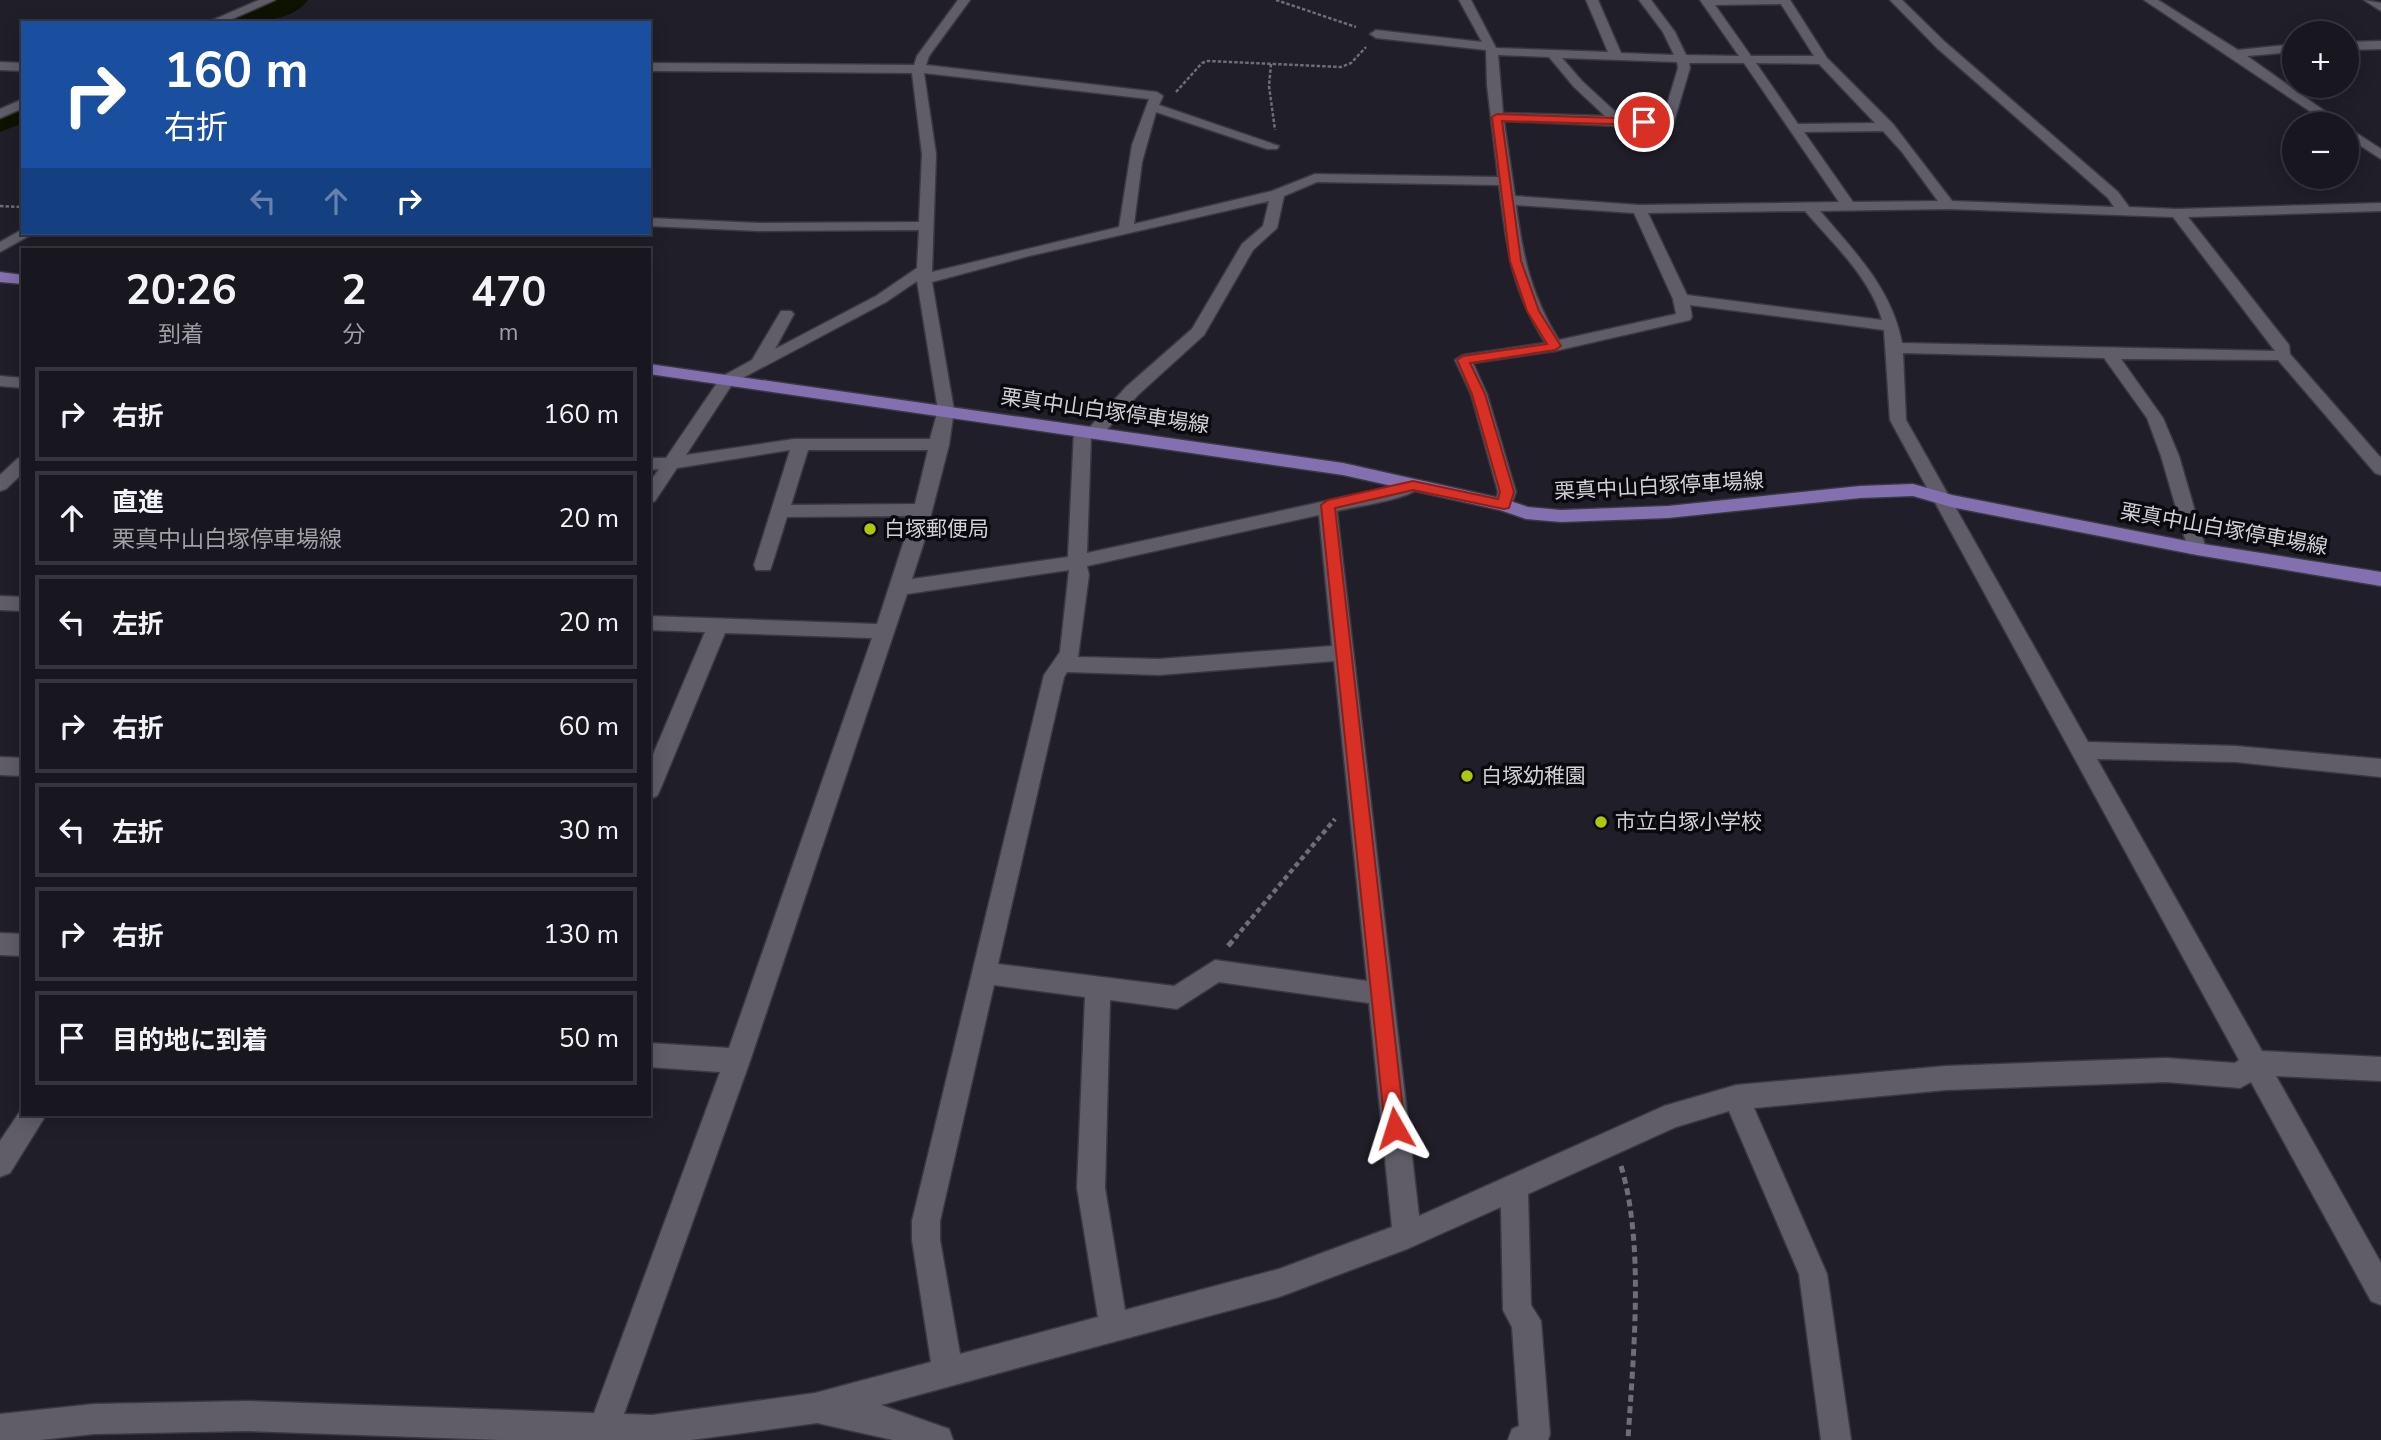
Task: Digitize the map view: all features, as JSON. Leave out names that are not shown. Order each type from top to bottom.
[{"type":"main road","points":[[0,277],[21,280]]},
{"type":"main road","name":"栗真中山白塚停車場線","points":[[651,369],[1343,469],[1504,505],[1526,513],[1561,516],[1668,512],[1913,490],[1940,498],[2197,549],[2381,579]]},
{"type":"street","points":[[217,21],[269,0]]},
{"type":"street","points":[[600,1435],[621,1386],[737,1061],[900,588],[940,445],[946,410],[925,274],[929,154],[918,70],[923,56],[964,0]]},
{"type":"street","points":[[1465,0],[1491,49],[1504,181],[1509,200],[1516,261],[1523,288],[1533,311],[1555,346]]},
{"type":"street","points":[[1592,0],[1616,56]]},
{"type":"street","points":[[1497,117],[1668,122],[1684,68],[1669,32],[1645,0]]},
{"type":"street","points":[[1896,0],[1941,45],[2113,195],[2124,210]]},
{"type":"street","points":[[2150,0],[2236,54],[2320,112]]},
{"type":"street","points":[[2370,0],[2381,8]]},
{"type":"street","points":[[1707,1],[1784,1],[1822,60],[1888,127],[1948,205]]},
{"type":"street","points":[[1707,1],[1848,205]]},
{"type":"street","points":[[1376,34],[1553,54],[1682,59],[1822,60]]},
{"type":"street","points":[[2359,46],[2381,46]]},
{"type":"street","points":[[2236,54],[2282,49]]},
{"type":"street","points":[[1553,54],[1578,84],[1619,122]]},
{"type":"street","points":[[0,66],[21,67]]},
{"type":"street","points":[[651,67],[918,70],[1007,77],[1154,101],[1272,146]]},
{"type":"street","points":[[1126,231],[1133,162],[1154,101]]},
{"type":"street","points":[[0,114],[21,104]]},
{"type":"street","points":[[0,128],[21,117]]},
{"type":"street","points":[[1794,128],[1888,127]]},
{"type":"street","points":[[2359,139],[2381,155]]},
{"type":"street","points":[[651,494],[727,380],[925,274],[1126,231],[1277,194],[1315,178],[1504,181]]},
{"type":"street","points":[[948,1373],[926,1240],[926,1221],[1054,675],[1070,653],[1079,575],[1077,562],[1089,431],[1198,332],[1247,247],[1270,228],[1277,194]]},
{"type":"street","points":[[1509,200],[1639,209],[1948,205],[2177,213],[2381,207]]},
{"type":"street","points":[[1808,206],[1855,262],[1883,302],[1895,348],[1898,420],[2381,1291]]},
{"type":"street","points":[[1504,505],[1507,492],[1479,394],[1463,360],[1555,346],[1684,317],[1681,299],[1639,209]]},
{"type":"street","points":[[2177,213],[2283,348],[2282,355],[2381,469]]},
{"type":"street","points":[[651,222],[759,227],[925,226]]},
{"type":"street","points":[[0,248],[21,235]]},
{"type":"street","points":[[1681,299],[1890,326]]},
{"type":"street","points":[[758,364],[786,314]]},
{"type":"street","points":[[1895,348],[2110,355],[2282,355]]},
{"type":"street","points":[[2110,355],[2155,418],[2170,456],[2197,549]]},
{"type":"street","points":[[0,381],[21,383]]},
{"type":"street","points":[[651,464],[802,444],[940,445]]},
{"type":"street","points":[[763,565],[802,444]]},
{"type":"street","points":[[0,485],[21,468]]},
{"type":"street","points":[[900,588],[1077,562],[1394,492],[1413,485]]},
{"type":"street","points":[[1328,505],[1406,1235]]},
{"type":"street","points":[[780,511],[923,510]]},
{"type":"street","points":[[0,603],[21,604]]},
{"type":"street","points":[[651,623],[885,631]]},
{"type":"street","points":[[651,785],[718,625]]},
{"type":"street","points":[[1062,664],[1159,667],[1344,653]]},
{"type":"street","points":[[2079,750],[2235,754],[2381,768]]},
{"type":"street","points":[[0,766],[21,767]]},
{"type":"street","points":[[0,944],[21,945]]},
{"type":"street","points":[[986,973],[1177,998],[1215,971],[1381,994]]},
{"type":"street","points":[[1098,987],[1091,1188],[1114,1329]]},
{"type":"street","points":[[651,1055],[737,1061]]},
{"type":"street","points":[[0,1429],[94,1419],[247,1416],[600,1435],[815,1408],[1279,1283],[1406,1235],[1672,1115],[1736,1097],[1946,1078],[2166,1070],[2240,1076],[2254,1063],[2381,1069]]},
{"type":"street","points":[[1736,1097],[1813,1274],[1836,1440]]},
{"type":"street","points":[[0,1164],[32,1116]]},
{"type":"street","points":[[1514,1187],[1517,1310],[1526,1321],[1535,1434],[1523,1440]]},
{"type":"street","points":[[815,1408],[879,1420],[939,1440]]},
{"type":"path","points":[[1154,101],[1172,97],[1202,63],[1208,61],[1341,67],[1357,57],[1376,34],[1276,0]]},
{"type":"path","points":[[0,206],[21,207]]},
{"type":"path","points":[[1215,971],[1230,943],[1359,791]]},
{"type":"path","points":[[1609,1143],[1624,1172],[1631,1199],[1635,1324],[1628,1440]]},
{"type":"waterway","points":[[238,21],[292,0]]},
{"type":"waterway","points":[[0,121],[21,110]]},
{"type":"place","name":"白塚郵便局","points":[[870,529]]},
{"type":"place","name":"白塚幼稚園","points":[[1467,776]]},
{"type":"place","name":"市立白塚小学校","points":[[1601,822]]},
{"type":"route","points":[[1395,1128],[1328,505],[1394,492],[1413,485],[1504,505],[1507,492],[1479,394],[1463,360],[1555,346],[1533,311],[1516,261],[1497,117],[1541,121],[1644,122]]}]
